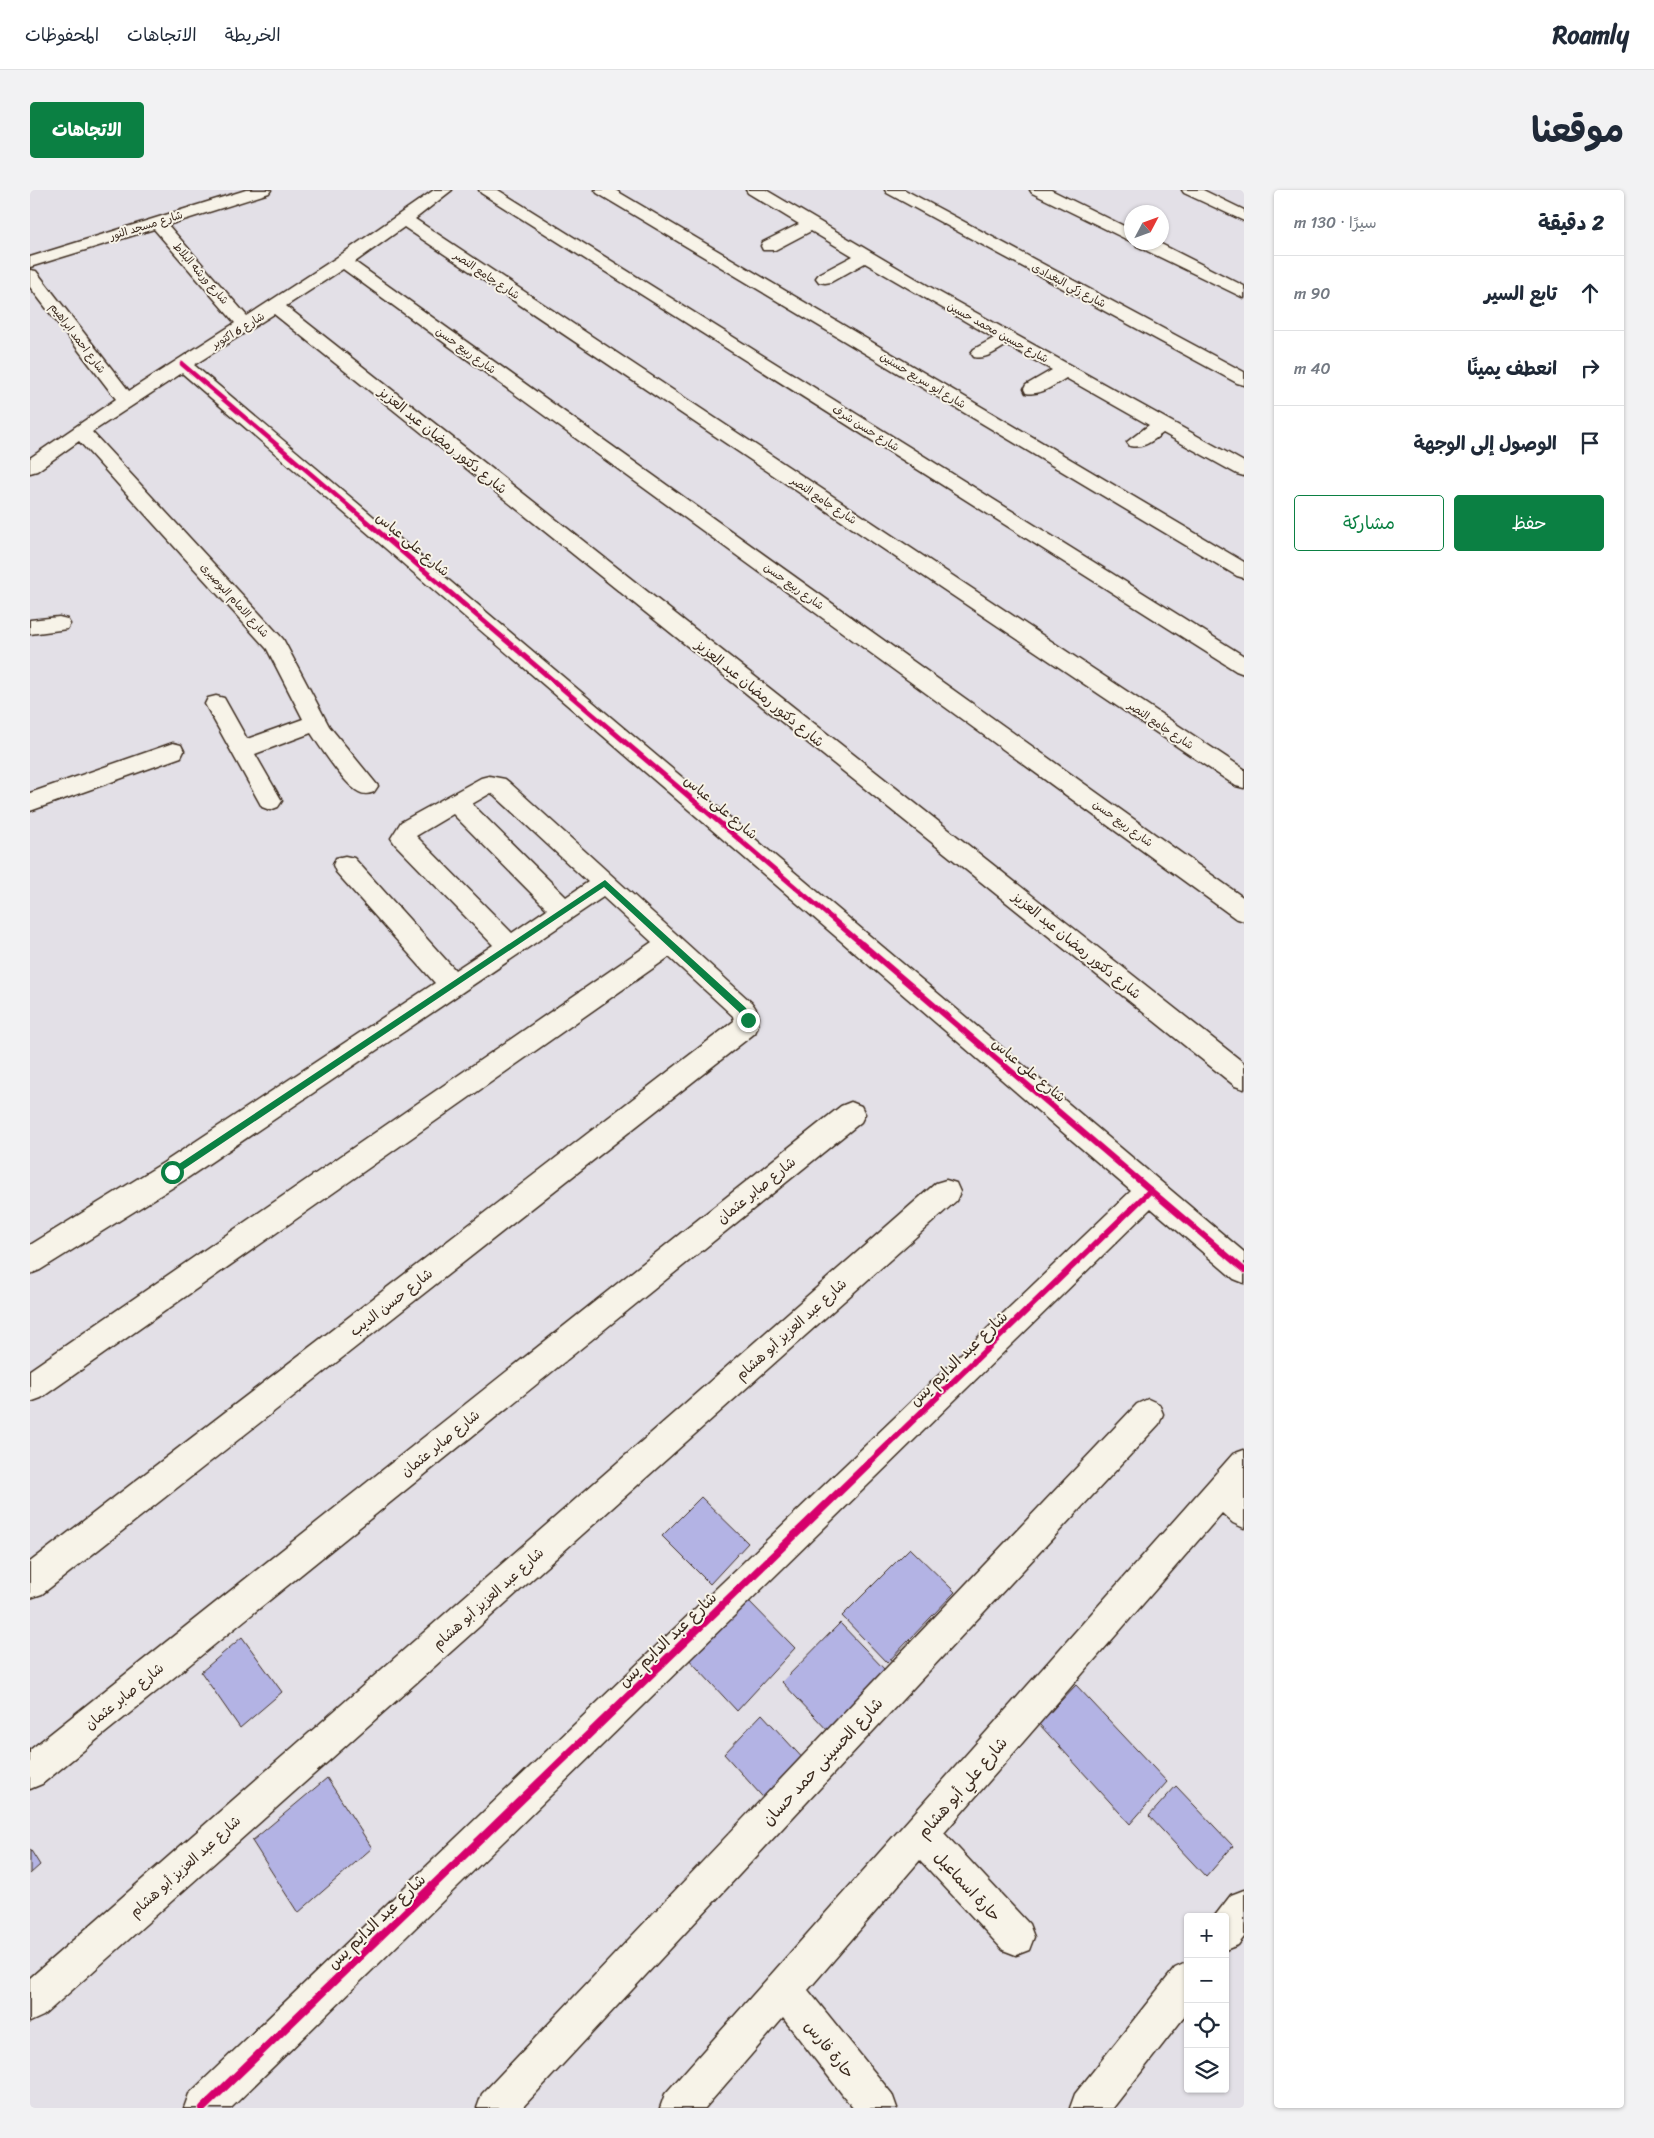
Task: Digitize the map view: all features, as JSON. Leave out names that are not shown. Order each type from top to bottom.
[{"type":"street","name":"شارع مسجد النور","points":[[30,262],[263,190]]},
{"type":"street","name":"شارع 6 اكتوبر","points":[[30,468],[126,400],[276,307],[344,262],[405,220],[444,190]]},
{"type":"street","name":"شارع حسن شرف","points":[[487,190],[1244,666]]},
{"type":"street","name":"شارع أبو سريع حسنين","points":[[603,190],[1244,571]]},
{"type":"street","name":"شارع حسين محمد حسين","points":[[754,190],[1008,338],[1244,470]]},
{"type":"street","name":"شارع زكي البغدادى","points":[[893,190],[1244,379]]},
{"type":"street","points":[[1038,190],[1124,233]]},
{"type":"street","points":[[1190,190],[1244,216]]},
{"type":"street","name":"شارع جامع النصر","points":[[405,220],[1244,780]]},
{"type":"street","name":"شارع ورشه البلاط","points":[[157,222],[246,325]]},
{"type":"street","points":[[769,246],[812,224]]},
{"type":"street","points":[[1159,250],[1244,293]]},
{"type":"street","points":[[825,278],[866,256]]},
{"type":"street","name":"شارع ربيع حسن","points":[[344,262],[1244,911]]},
{"type":"street","name":"شارع احمد ابراهيم","points":[[30,275],[126,400]]},
{"type":"street","name":"شارع دكتور رمضان عبد العزيز","points":[[276,307],[1244,1078]]},
{"type":"street","points":[[980,353],[1008,338]]},
{"type":"street","name":"شارع على عباس","points":[[182,364],[1244,1270]]},
{"type":"street","points":[[1033,389],[1066,370]]},
{"type":"street","points":[[1137,442],[1163,424]]},
{"type":"street","name":"شارع الامام البوصيرى","points":[[80,431],[275,644],[292,673],[316,723],[346,766],[366,786]]},
{"type":"street","points":[[30,627],[59,624]]},
{"type":"street","points":[[216,704],[270,802]]},
{"type":"street","points":[[242,750],[316,723]]},
{"type":"street","points":[[30,802],[172,751]]},
{"type":"street","points":[[30,1388],[670,943],[497,784],[489,784],[481,786],[409,828],[403,838],[510,947]]},
{"type":"street","points":[[455,802],[564,910]]},
{"type":"street","points":[[345,865],[453,986]]},
{"type":"street","points":[[30,1262],[172,1172],[605,883]]},
{"type":"street","name":"شارع حسن الديب","points":[[30,1582],[741,1031],[746,1026],[747,1014],[670,943]]},
{"type":"street","name":"شارع صابر عثمان","points":[[30,1772],[851,1114]]},
{"type":"street","name":"شارع عبد الدايم يس","points":[[203,2108],[1151,1190]]},
{"type":"street","name":"شارع عبد العزيز أبو هشام","points":[[30,2004],[946,1192]]},
{"type":"street","name":"شارع الحسينى حمد حسان","points":[[496,2108],[1148,1414]]},
{"type":"street","name":"شارع علي أبو هشام","points":[[679,2108],[920,1834],[1233,1501],[1244,1465]]},
{"type":"street","name":"حارة اسماعيل","points":[[920,1834],[1016,1938]]},
{"type":"street","points":[[1229,1927],[1244,1908]]},
{"type":"street","points":[[1089,2108],[1184,1986]]},
{"type":"street","name":"حارة فارس","points":[[783,1990],[878,2108]]},
{"type":"building","points":[[701,1497],[748,1543],[710,1584],[662,1536]]},
{"type":"building","points":[[910,1548],[955,1592],[887,1663],[842,1616]]},
{"type":"building","points":[[744,1596],[795,1648],[737,1711],[686,1656]]},
{"type":"building","points":[[840,1623],[886,1671],[829,1732],[782,1682]]},
{"type":"building","points":[[242,1637],[282,1692],[240,1728],[201,1672]]},
{"type":"building","points":[[1076,1685],[1167,1782],[1130,1824],[1039,1724]]},
{"type":"building","points":[[762,1714],[807,1763],[769,1804],[724,1754]]},
{"type":"building","points":[[327,1778],[372,1848],[298,1913],[252,1841]]},
{"type":"building","points":[[1176,1786],[1233,1846],[1206,1877],[1149,1816]]},
{"type":"building","points":[[30,1849],[40,1865],[30,1874]]},
{"type":"cycle path","points":[[182,364],[1244,1270]]},
{"type":"cycle path","points":[[203,2108],[1151,1190]]},
{"type":"route","points":[[172,1172],[605,883],[742,1009],[747,1014],[748,1020]]}]
